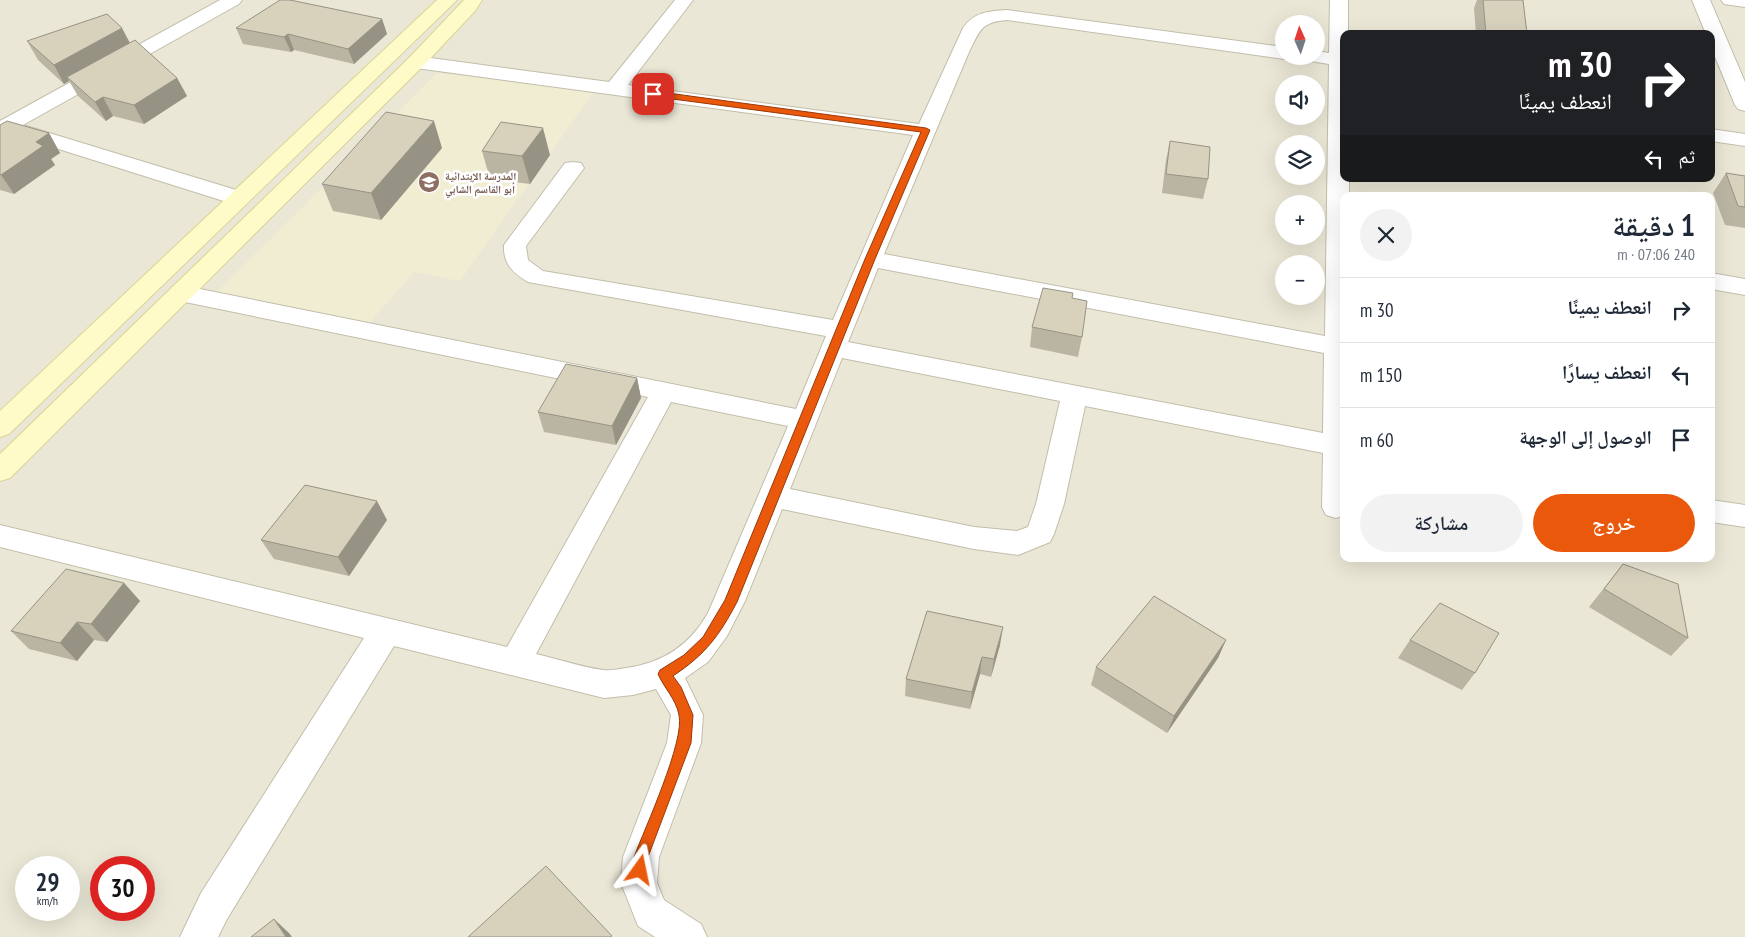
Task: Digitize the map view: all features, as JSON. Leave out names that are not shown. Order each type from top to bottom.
[{"type":"main road","points":[[0,427],[410,34],[448,0]]},
{"type":"main road","points":[[0,471],[416,62],[469,8],[474,0]]},
{"type":"street","points":[[3,125],[233,0]]},
{"type":"street","points":[[614,89],[684,0]]},
{"type":"street","points":[[1339,0],[1340,37]]},
{"type":"street","points":[[1701,0],[1714,30]]},
{"type":"street","points":[[1730,0],[1745,2]]},
{"type":"street","points":[[0,536],[604,684],[634,682],[664,674],[689,658],[707,641],[730,602],[870,259],[960,52],[975,22],[982,18],[1007,15],[1275,51]]},
{"type":"street","points":[[1715,33],[1743,98]]},
{"type":"street","points":[[416,62],[926,130]]},
{"type":"street","points":[[1325,64],[1340,73]]},
{"type":"street","points":[[3,125],[238,198]]},
{"type":"street","points":[[1715,136],[1745,140]]},
{"type":"street","points":[[574,168],[515,245],[514,256],[519,266],[536,277],[838,339],[1074,395],[1340,446]]},
{"type":"street","points":[[870,259],[1338,347]]},
{"type":"street","points":[[1340,265],[1338,347],[1340,413]]},
{"type":"street","points":[[1715,283],[1745,287]]},
{"type":"street","points":[[180,293],[804,420]]},
{"type":"street","points":[[515,662],[664,392]]},
{"type":"street","points":[[773,496],[974,538],[1018,543],[1040,534],[1050,504],[1074,395]]},
{"type":"street","points":[[1336,507],[1340,458]]},
{"type":"street","points":[[1715,511],[1745,516]]},
{"type":"street","points":[[199,937],[214,906],[386,631]]},
{"type":"street","points":[[664,674],[676,691],[686,715],[684,743],[641,857],[639,883],[651,913],[688,937]]},
{"type":"shaded area","points":[[0,0],[1745,0],[1745,937],[0,937]]},
{"type":"shaded area","name":"المدرسة الإبتدائية أبو القاسم الشابي","points":[[437,73],[594,91],[460,281],[414,272],[369,323],[215,294]]},
{"type":"building","points":[[280,0],[290,0],[382,19],[348,49],[288,34],[284,37],[236,28]]},
{"type":"building","points":[[1483,0],[1523,0],[1527,30],[1486,30]]},
{"type":"building","points":[[107,14],[122,28],[54,65],[27,41]]},
{"type":"building","points":[[135,40],[177,78],[134,105],[103,97],[95,102],[67,77]]},
{"type":"building","points":[[386,112],[434,121],[371,193],[322,184]]},
{"type":"building","points":[[7,121],[49,133],[36,142],[43,146],[1,175],[0,125]]},
{"type":"building","points":[[501,122],[543,128],[522,156],[482,151]]},
{"type":"building","points":[[1170,141],[1210,147],[1208,179],[1166,174]]},
{"type":"building","points":[[1726,173],[1745,176],[1745,207],[1738,206]]},
{"type":"building","points":[[1043,288],[1073,293],[1072,298],[1087,301],[1082,337],[1032,327]]},
{"type":"building","points":[[566,364],[637,378],[612,426],[538,412]]},
{"type":"building","points":[[305,485],[377,501],[338,557],[261,540]]},
{"type":"building","points":[[1623,564],[1678,584],[1688,638],[1604,589]]},
{"type":"building","points":[[66,569],[124,583],[91,624],[77,622],[60,643],[11,631]]},
{"type":"building","points":[[1154,596],[1226,640],[1174,716],[1096,667]]},
{"type":"building","points":[[1440,603],[1499,633],[1475,673],[1410,640]]},
{"type":"building","points":[[927,611],[1003,627],[994,659],[982,657],[972,692],[906,679]]},
{"type":"building","points":[[546,866],[612,936],[468,937]]},
{"type":"building","points":[[274,919],[286,937],[251,937]]},
{"type":"place","name":"المدرسة الإبتدائية أبو القاسم الشابي","points":[[429,182]]},
{"type":"route","points":[[640,870],[641,857],[684,743],[686,715],[676,691],[664,674],[689,658],[707,641],[730,602],[870,259],[926,130],[653,94]]}]
